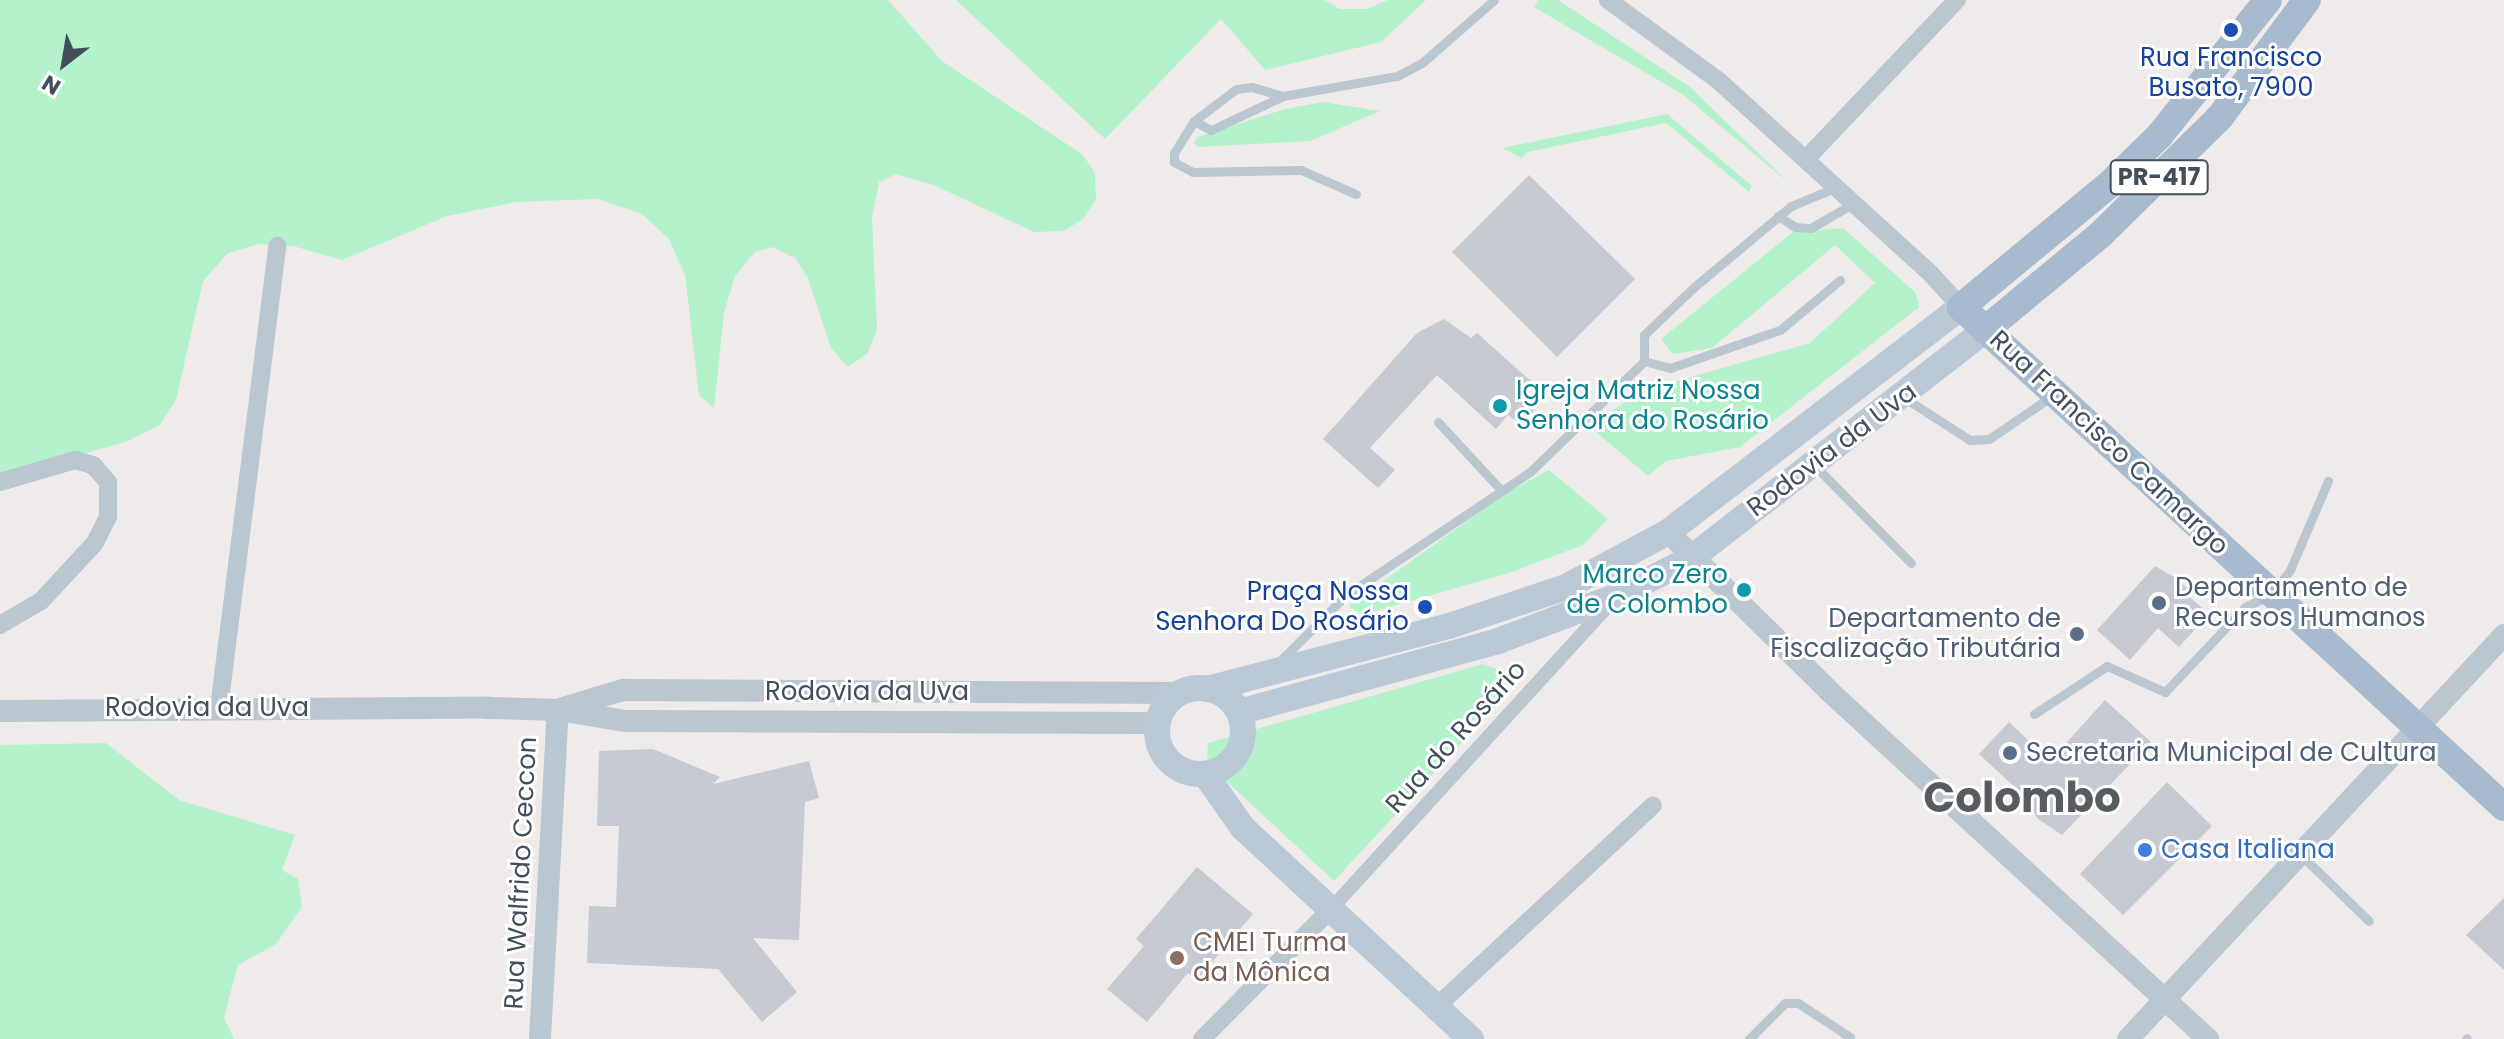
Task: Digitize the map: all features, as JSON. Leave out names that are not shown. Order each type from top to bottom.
[{"type":"main road","name":"Rodovia da Uva","points":[[1207,689],[1449,626],[1566,587],[1668,532],[1961,307],[2111,183],[2160,135],[2268,0]]},
{"type":"main road","name":"Rodovia da Uva","points":[[1239,712],[1498,641],[1617,596],[1690,559],[1903,397],[2101,234],[2220,117],[2307,0]]},
{"type":"main road","name":"Rua Francisco Camargo","points":[[1961,307],[2504,807]]},
{"type":"main road","points":[[1205,774],[1218,770],[1238,752],[1243,725],[1239,712],[1220,693],[1207,689],[1180,693],[1158,723],[1161,749],[1169,760],[1205,774],[1243,828],[1436,1007],[1460,1036]]},
{"type":"street","points":[[1608,0],[1664,38],[1806,159],[1961,307]]},
{"type":"street","points":[[1806,159],[1957,0]]},
{"type":"street","points":[[219,708],[277,246]]},
{"type":"street","points":[[0,482],[75,460],[93,465],[108,482],[108,517],[94,544],[41,601],[0,625]]},
{"type":"street","points":[[1668,532],[1690,559],[2208,1039]]},
{"type":"street","name":"Rua do Rosário","points":[[1331,909],[1617,596]]},
{"type":"street","points":[[2128,1039],[2504,635]]},
{"type":"street","name":"Rodovia da Uva","points":[[558,710],[623,690],[1180,693]]},
{"type":"street","name":"Rodovia da Uva","points":[[0,711],[219,708],[558,710],[626,721],[1158,723]]},
{"type":"street","name":"Rua Walfrido Ceccon","points":[[540,1039],[558,710]]},
{"type":"street","points":[[1436,1007],[1653,805]]},
{"type":"street","points":[[1202,1039],[1331,909]]},
{"type":"lane","points":[[1194,121],[1211,130],[1283,96],[1397,76],[1423,62],[1494,0]]},
{"type":"lane","points":[[1283,96],[1251,87],[1236,89],[1194,121],[1174,153],[1174,162],[1193,172],[1301,170],[1356,194]]},
{"type":"lane","points":[[1267,674],[1346,595],[1501,490],[1575,432],[1644,361],[1644,335],[1778,216],[1837,187]]},
{"type":"lane","points":[[1778,216],[1795,227],[1811,228],[1854,203]]},
{"type":"lane","points":[[1644,361],[1670,368],[1702,361],[1780,330],[1840,280]]},
{"type":"lane","points":[[1903,397],[1970,440],[1989,439],[2055,394]]},
{"type":"lane","points":[[1438,422],[1501,490]]},
{"type":"lane","points":[[1814,465],[1911,563]]},
{"type":"lane","points":[[2034,714],[2107,666],[2165,692],[2245,607],[2272,594],[2290,570],[2328,481]]},
{"type":"lane","points":[[2300,854],[2369,921]]},
{"type":"lane","points":[[1749,1039],[1785,1003],[1798,1003],[1850,1037]]},
{"type":"green space","points":[[0,0],[888,0],[942,61],[1083,155],[1095,173],[1096,199],[1083,219],[1064,231],[1034,232],[936,186],[896,174],[879,182],[872,218],[877,329],[868,353],[848,367],[831,348],[808,278],[795,258],[773,247],[755,252],[735,276],[724,313],[714,408],[699,395],[685,275],[669,239],[642,214],[598,199],[516,202],[447,216],[342,260],[293,246],[259,244],[228,253],[203,281],[176,400],[160,425],[125,442],[0,477]]},
{"type":"green space","points":[[956,0],[1324,0],[1340,9],[1367,9],[1388,0],[1426,0],[1381,42],[1265,70],[1221,19],[1105,139]]},
{"type":"green space","points":[[1538,0],[1558,0],[1690,87],[1789,183],[1682,94],[1534,7]]},
{"type":"green space","points":[[1323,102],[1380,111],[1310,141],[1198,147],[1194,143],[1197,137],[1285,109]]},
{"type":"green space","points":[[1667,114],[1752,186],[1749,192],[1666,123],[1528,152],[1521,158],[1502,148]]},
{"type":"green space","points":[[1843,228],[1916,293],[1919,307],[1740,447],[1666,461],[1648,476],[1590,427],[1639,392],[1810,343],[1875,283],[1835,245],[1712,348],[1673,354],[1661,339],[1793,232]]},
{"type":"green space","points":[[1549,470],[1608,519],[1583,545],[1509,573],[1361,615],[1349,606],[1503,495]]},
{"type":"green space","points":[[1483,664],[1505,672],[1505,696],[1334,881],[1207,763],[1208,743]]},
{"type":"green space","points":[[106,743],[179,800],[295,835],[282,870],[298,879],[302,907],[276,944],[238,965],[224,1018],[234,1039],[0,1039],[0,745]]},
{"type":"building","points":[[1529,175],[1635,279],[1557,357],[1452,252]]},
{"type":"building","name":"Igreja Matriz Nossa Senhora do Rosário","points":[[1444,319],[1471,338],[1477,333],[1533,383],[1523,402],[1534,411],[1522,425],[1508,415],[1496,429],[1437,375],[1370,448],[1395,470],[1378,488],[1323,439],[1417,333]]},
{"type":"building","name":"Departamento de Recursos Humanos","points":[[2155,566],[2179,580],[2187,588],[2184,592],[2209,614],[2179,647],[2158,628],[2130,660],[2097,630]]},
{"type":"building","points":[[2105,700],[2151,742],[2062,835],[2038,819],[2021,793],[1979,754],[2009,722],[2050,761]]},
{"type":"building","points":[[653,749],[720,777],[713,784],[809,761],[819,798],[805,802],[799,940],[753,938],[797,992],[762,1022],[718,969],[587,963],[589,906],[616,907],[619,826],[597,826],[599,751]]},
{"type":"building","name":"Casa Italiana","points":[[2167,782],[2212,826],[2123,915],[2080,874]]},
{"type":"building","points":[[1197,867],[1253,914],[1197,980],[1188,973],[1147,1022],[1107,989],[1144,946],[1136,939]]},
{"type":"building","points":[[2504,898],[2504,970],[2466,935]]},
{"type":"place","name":"Rua Francisco Busato, 7900","points":[[2231,30]]},
{"type":"place","name":"Igreja Matriz Nossa Senhora do Rosário","points":[[1500,406]]},
{"type":"place","name":"Marco Zero de Colombo","points":[[1744,590]]},
{"type":"place","name":"Departamento de Recursos Humanos","points":[[2159,603]]},
{"type":"place","name":"Praça Nossa Senhora Do Rosário","points":[[1425,607]]},
{"type":"place","name":"Departamento de Fiscalização Tributária","points":[[2077,634]]},
{"type":"place","name":"Secretaria Municipal de Cultura","points":[[2010,753]]},
{"type":"place","name":"Casa Italiana","points":[[2145,850]]},
{"type":"place","name":"CMEI Turma da Mônica","points":[[1177,958]]},
{"type":"district","name":"Colombo","points":[[2022,798]]}]
